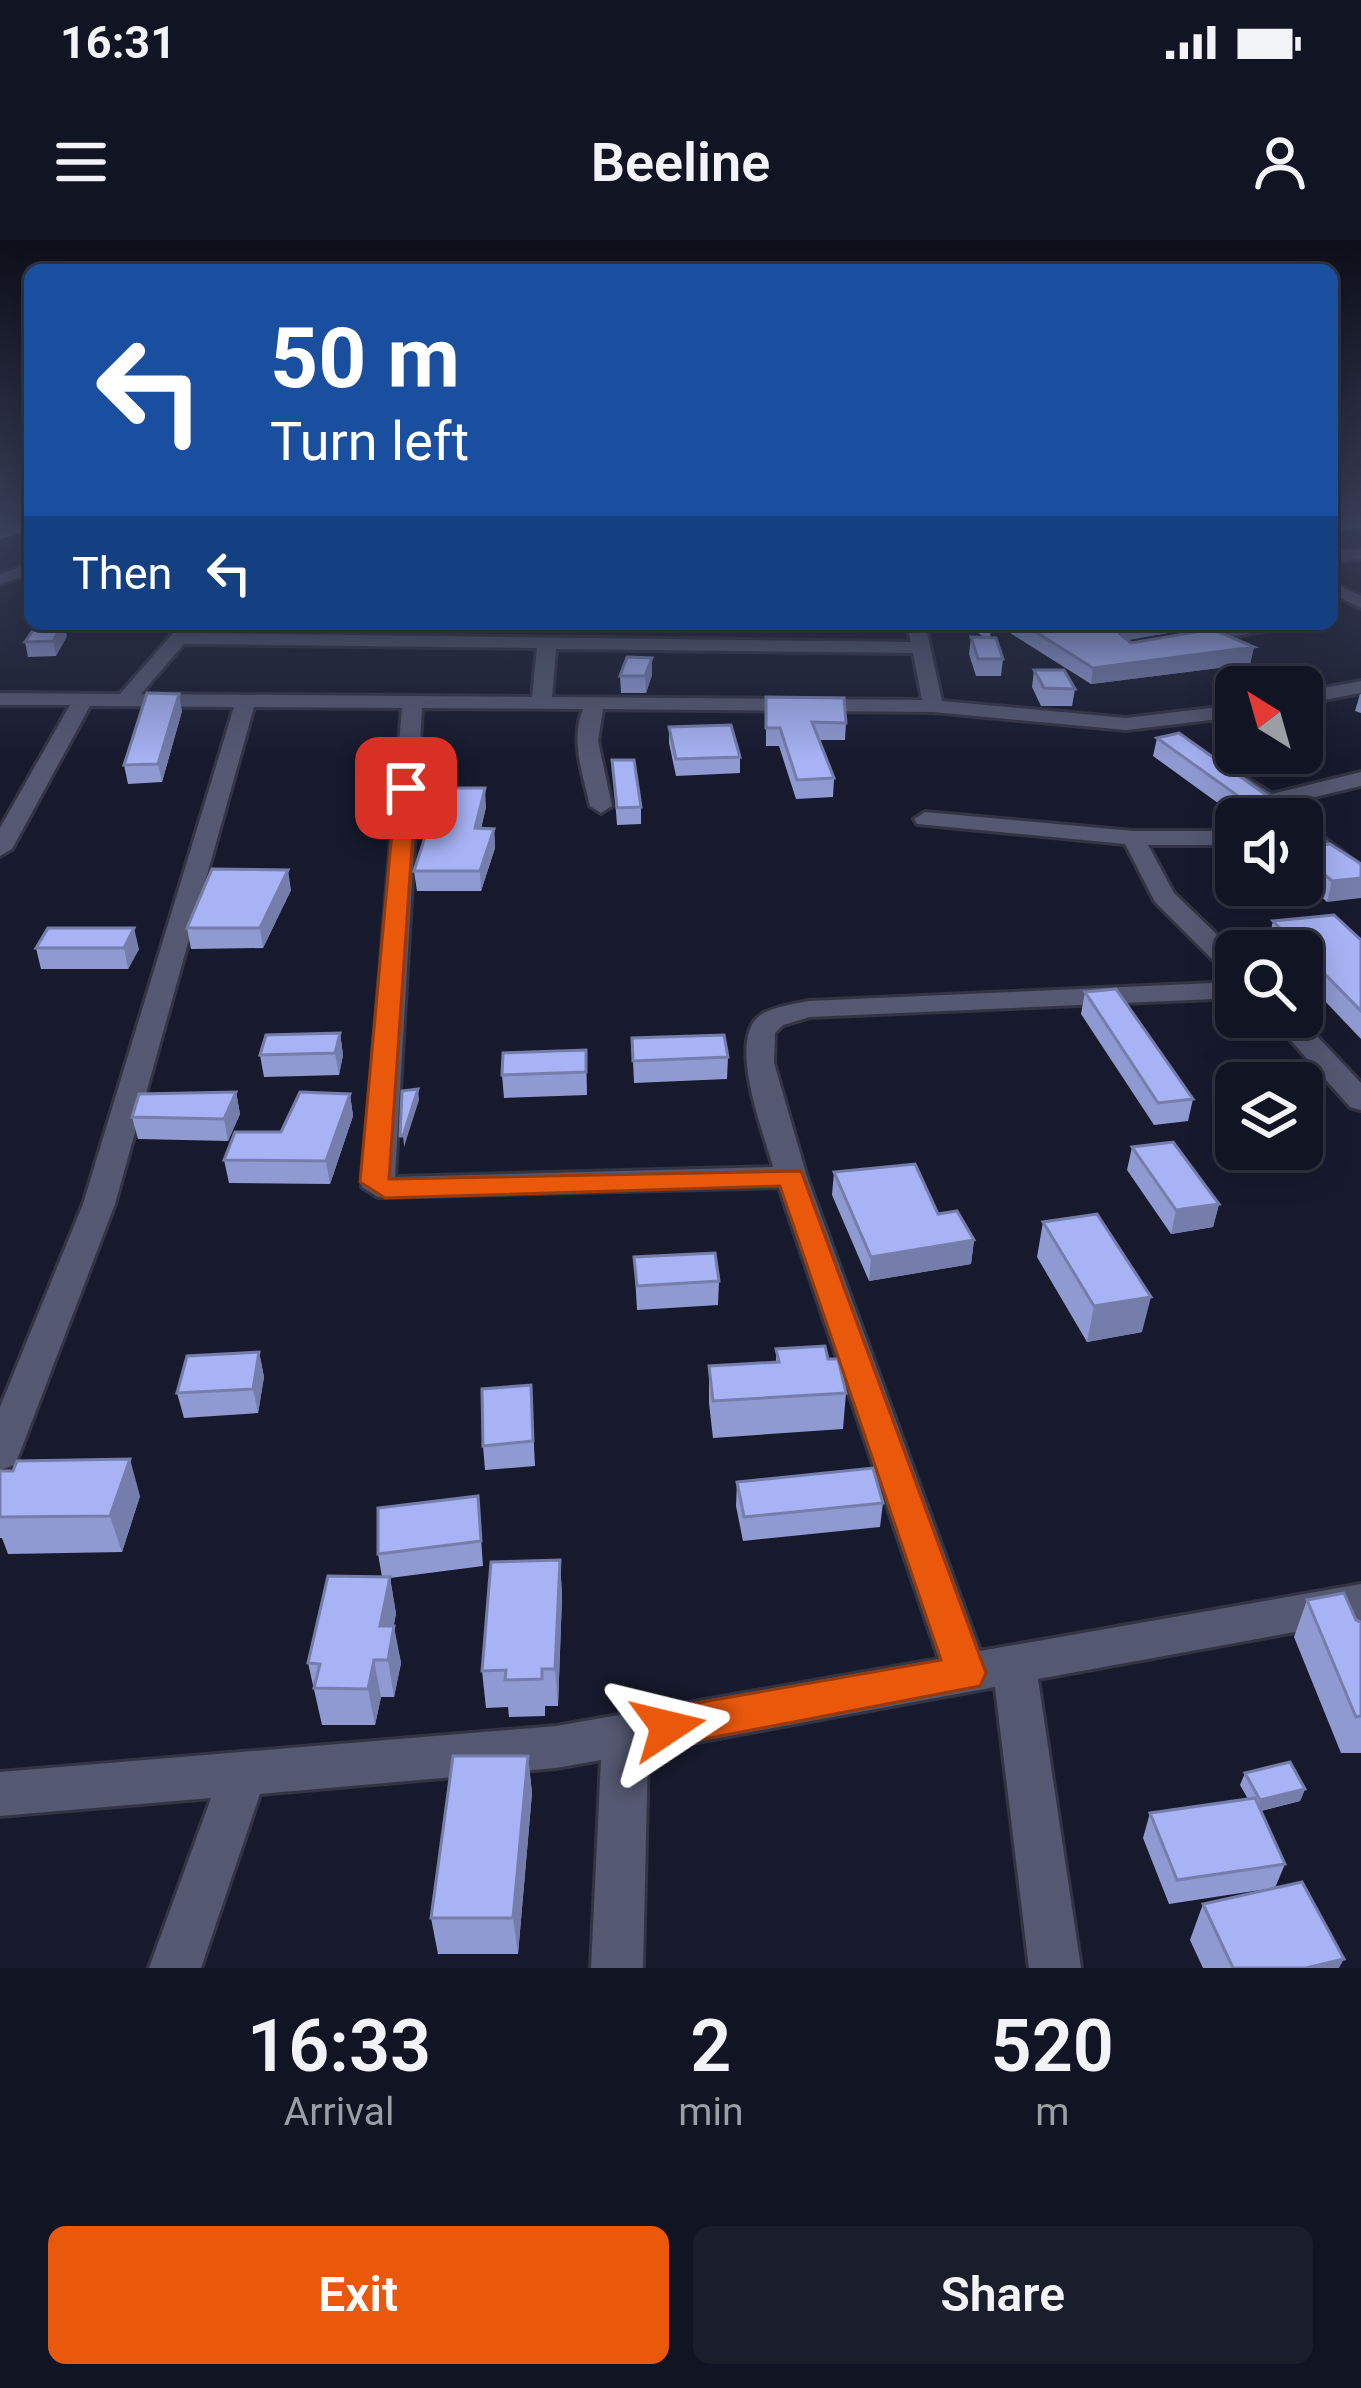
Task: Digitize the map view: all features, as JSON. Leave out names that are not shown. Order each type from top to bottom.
[{"type":"street","points":[[917,630],[933,706]]},
{"type":"street","points":[[1154,646],[1254,630]]},
{"type":"street","points":[[128,698],[185,631],[547,643],[920,648]]},
{"type":"street","points":[[541,706],[547,643]]},
{"type":"street","points":[[1323,694],[1361,687]]},
{"type":"street","points":[[0,699],[933,706],[1166,730],[1215,716]]},
{"type":"street","points":[[0,849],[85,699]]},
{"type":"street","points":[[0,1455],[99,1204],[246,701]]},
{"type":"street","points":[[412,704],[378,1187],[791,1177]]},
{"type":"street","points":[[595,706],[587,717],[601,806]]},
{"type":"street","points":[[1214,762],[1266,798]]},
{"type":"street","points":[[1282,798],[1361,779]]},
{"type":"street","points":[[926,819],[1133,838],[1215,838]]},
{"type":"street","points":[[1133,838],[1164,897],[1215,947]]},
{"type":"street","points":[[1323,848],[1361,878]]},
{"type":"street","points":[[966,1673],[791,1177],[760,1063],[761,1031],[773,1018],[808,1009],[1215,991]]},
{"type":"street","points":[[1303,1038],[1361,1101]]},
{"type":"street","points":[[0,1794],[556,1747],[1014,1665],[1356,1616]]},
{"type":"street","points":[[1014,1665],[1055,1968]]},
{"type":"street","points":[[617,1968],[625,1735]]},
{"type":"street","points":[[175,1968],[243,1773]]},
{"type":"building","points":[[33,630],[59,630],[53,641],[25,642]]},
{"type":"building","points":[[1033,630],[1124,630],[1120,634],[1131,643],[1214,630],[1254,647],[1093,668]]},
{"type":"building","points":[[971,637],[996,638],[1003,659],[978,659]]},
{"type":"building","points":[[627,657],[652,658],[645,676],[620,676]]},
{"type":"building","points":[[1034,670],[1064,670],[1075,689],[1044,688]]},
{"type":"building","points":[[147,693],[179,694],[158,764],[124,765]]},
{"type":"building","points":[[766,697],[844,698],[846,723],[812,722],[834,778],[797,780],[780,728],[766,728]]},
{"type":"building","points":[[731,725],[740,757],[676,759],[669,727]]},
{"type":"building","points":[[1179,733],[1215,759],[1215,774],[1237,774],[1269,797],[1241,798],[1157,738]]},
{"type":"building","points":[[612,760],[634,760],[641,807],[617,808]]},
{"type":"building","points":[[441,788],[485,788],[475,828],[494,829],[480,871],[414,871]]},
{"type":"building","points":[[1330,844],[1361,864],[1361,878],[1332,881],[1323,873],[1323,845]]},
{"type":"building","points":[[212,869],[288,870],[260,928],[187,928]]},
{"type":"building","points":[[1334,915],[1361,940],[1361,1011],[1323,972],[1323,930],[1282,930],[1273,921]]},
{"type":"building","points":[[48,928],[134,928],[124,948],[36,948]]},
{"type":"building","points":[[1116,989],[1193,1099],[1158,1103],[1085,992]]},
{"type":"building","points":[[340,1033],[335,1053],[260,1055],[266,1035]]},
{"type":"building","points":[[724,1035],[728,1057],[633,1061],[632,1038]]},
{"type":"building","points":[[586,1050],[586,1072],[502,1075],[503,1053]]},
{"type":"building","points":[[418,1089],[403,1136],[400,1136],[402,1091]]},
{"type":"building","points":[[236,1092],[224,1119],[132,1117],[139,1094]]},
{"type":"building","points":[[300,1092],[350,1094],[326,1161],[224,1160],[235,1132],[281,1132]]},
{"type":"building","points":[[1173,1142],[1219,1204],[1176,1210],[1132,1147]]},
{"type":"building","points":[[915,1164],[938,1214],[957,1211],[974,1240],[871,1257],[834,1172]]},
{"type":"building","points":[[1097,1214],[1151,1297],[1094,1306],[1043,1222]]},
{"type":"building","points":[[715,1253],[719,1281],[637,1286],[634,1257]]},
{"type":"building","points":[[825,1346],[828,1359],[838,1359],[846,1393],[713,1401],[709,1366],[779,1362],[776,1349]]},
{"type":"building","points":[[259,1352],[253,1389],[177,1393],[187,1356]]},
{"type":"building","points":[[531,1385],[533,1441],[483,1446],[482,1389]]},
{"type":"building","points":[[130,1459],[110,1516],[0,1517],[0,1471],[13,1471],[17,1461]]},
{"type":"building","points":[[873,1468],[883,1503],[744,1517],[737,1482]]},
{"type":"building","points":[[478,1496],[481,1541],[378,1554],[378,1508]]},
{"type":"building","points":[[560,1560],[555,1669],[542,1669],[542,1679],[505,1680],[506,1670],[482,1671],[491,1562]]},
{"type":"building","points":[[328,1576],[390,1577],[380,1626],[394,1626],[388,1660],[374,1660],[368,1689],[314,1688],[320,1664],[308,1663]]},
{"type":"building","points":[[1344,1593],[1361,1622],[1361,1716],[1356,1717],[1307,1600]]},
{"type":"building","points":[[453,1756],[528,1756],[513,1918],[431,1918]]},
{"type":"building","points":[[1290,1762],[1305,1789],[1260,1800],[1245,1773]]},
{"type":"building","points":[[1255,1798],[1285,1864],[1177,1880],[1150,1813]]},
{"type":"building","points":[[1302,1882],[1344,1959],[1306,1968],[1233,1968],[1203,1904]]},
{"type":"route","points":[[406,788],[378,1187],[791,1177],[966,1673],[668,1727]]}]
